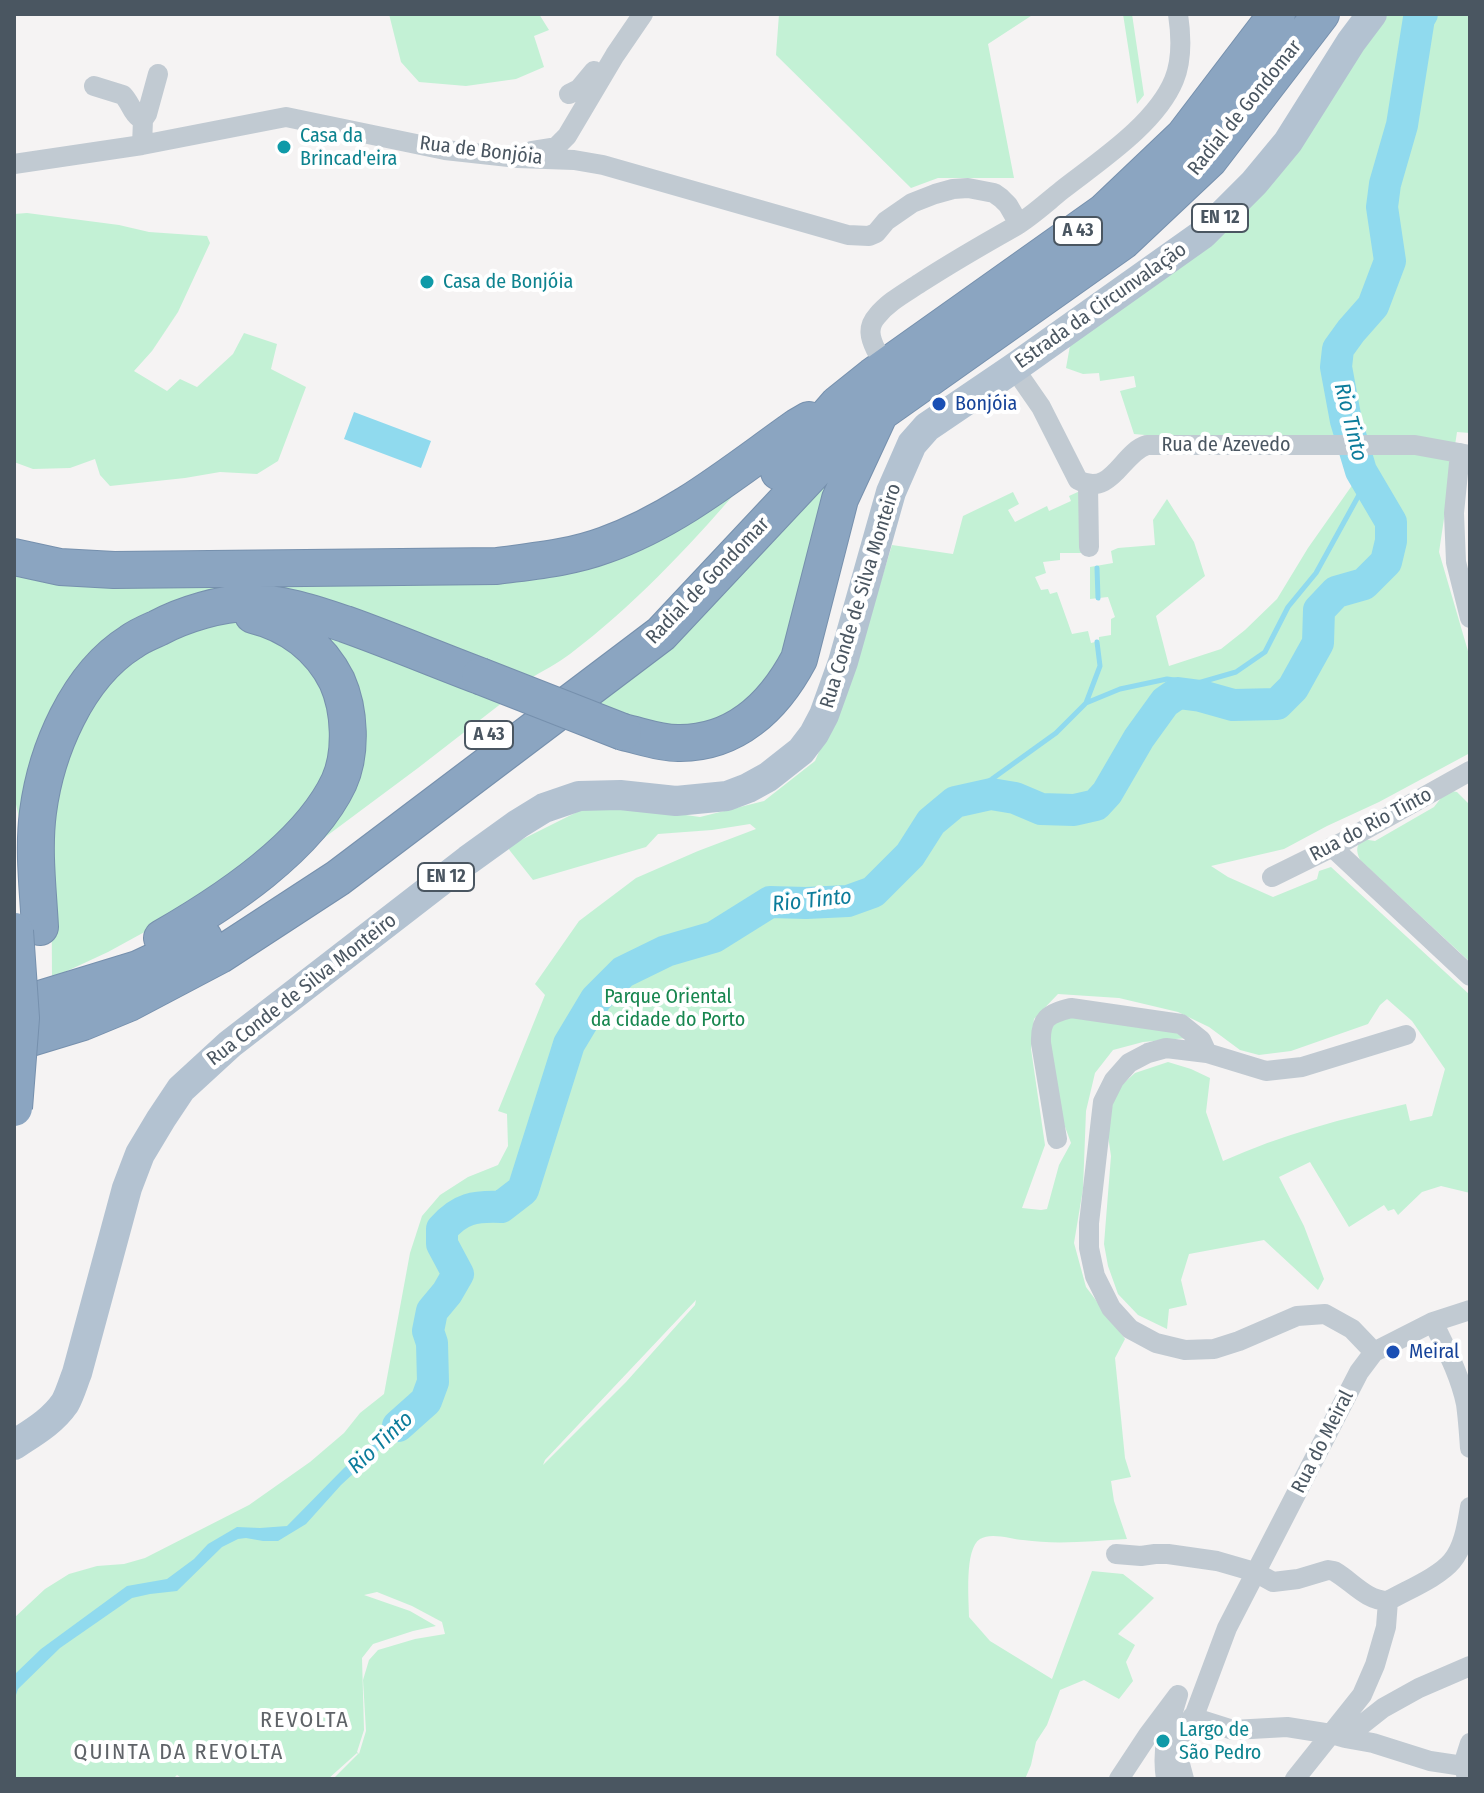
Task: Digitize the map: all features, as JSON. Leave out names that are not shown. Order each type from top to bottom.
[{"type":"highway","name":"Radial de Gondomar","points":[[16,1023],[80,986],[138,969],[214,933],[327,857],[645,618],[838,404],[1104,212],[1184,136],[1277,14]]},
{"type":"highway","name":"Radial de Gondomar","points":[[16,1023],[83,1022],[129,1003],[220,955],[338,878],[661,634],[846,437],[1123,241],[1209,160],[1321,14]]},
{"type":"highway","points":[[14,557],[60,567],[114,570],[497,566],[558,558],[604,546],[647,528],[688,504],[797,427],[838,404]]},
{"type":"highway","points":[[14,1108],[16,1023],[39,978],[23,928],[36,850],[38,811],[48,768],[67,715],[93,676],[111,658],[131,642],[177,618],[249,602],[277,605],[309,612],[369,633],[623,732],[677,743],[701,742],[725,735],[746,724],[767,706],[786,684],[799,659],[840,499],[880,414]]},
{"type":"highway","points":[[80,986],[196,918],[270,863],[313,822],[340,780],[348,725],[342,696],[328,663],[312,645],[268,619],[204,610]]},
{"type":"main road","name":"Estrada da Circunvalação","points":[[923,420],[1014,368],[1203,234],[1254,183],[1288,142],[1372,14]]},
{"type":"main road","name":"Rua Conde de Silva Monteiro","points":[[14,1445],[54,1417],[66,1402],[77,1373],[127,1188],[140,1154],[181,1089],[230,1044],[468,860],[544,808],[579,796],[620,795],[676,801],[727,796],[768,777],[801,751],[824,715],[843,662],[891,492],[923,420]]},
{"type":"street","points":[[518,158],[525,152],[556,147],[567,136],[643,14]]},
{"type":"street","points":[[876,350],[870,331],[872,322],[884,309],[960,258],[1019,224],[1104,157],[1158,108],[1175,78],[1179,63],[1180,16]]},
{"type":"street","points":[[569,94],[579,89],[623,43]]},
{"type":"street","points":[[142,145],[143,120],[158,74]]},
{"type":"street","points":[[94,86],[123,95],[136,116],[143,120]]},
{"type":"street","name":"Rua de Bonjóia","points":[[14,164],[142,145],[286,117],[445,150],[603,165],[848,235],[869,236],[912,203],[953,189],[968,188],[994,193],[1008,205],[1019,224]]},
{"type":"street","points":[[1014,368],[1041,407],[1078,480],[1088,485],[1089,547]]},
{"type":"street","name":"Rua de Azevedo","points":[[1088,485],[1105,480],[1139,448],[1147,445],[1415,445],[1465,454]]},
{"type":"street","points":[[1465,454],[1454,513],[1456,562],[1470,618]]},
{"type":"street","name":"Rua do Rio Tinto","points":[[1272,877],[1470,771]]},
{"type":"street","points":[[1332,847],[1470,976]]},
{"type":"street","points":[[1057,1139],[1040,1031],[1044,1020],[1054,1012],[1071,1008],[1181,1024],[1201,1040],[1207,1053]]},
{"type":"street","points":[[1374,1352],[1352,1329],[1325,1314],[1297,1316],[1214,1349],[1185,1350],[1156,1343],[1130,1329],[1111,1308],[1095,1276],[1089,1248],[1089,1223],[1103,1102],[1114,1080],[1129,1063],[1166,1048],[1207,1053],[1266,1071],[1302,1067],[1406,1035]]},
{"type":"street","name":"Rua do Meiral","points":[[1184,1779],[1181,1751],[1227,1628],[1359,1372],[1374,1352],[1433,1322],[1470,1310]]},
{"type":"street","points":[[1433,1322],[1454,1364],[1463,1393],[1470,1448]]},
{"type":"street","points":[[1116,1554],[1168,1554],[1217,1561],[1255,1572],[1273,1582],[1334,1571],[1367,1596],[1388,1601],[1453,1560],[1464,1537],[1470,1507]]},
{"type":"street","points":[[1338,1736],[1341,1724],[1362,1695],[1375,1665],[1386,1627],[1388,1601]]},
{"type":"street","name":"Rua do Meiral","points":[[1178,1695],[1227,1628]]},
{"type":"street","points":[[1295,1779],[1338,1736],[1419,1688],[1470,1666]]},
{"type":"street","points":[[1119,1779],[1178,1695]]},
{"type":"street","points":[[1166,1779],[1163,1762],[1167,1732],[1178,1695]]},
{"type":"street","points":[[1192,1717],[1233,1730],[1287,1727],[1338,1736],[1466,1770],[1470,1743]]},
{"type":"green space","points":[[389,14],[539,14],[549,30],[534,36],[544,67],[516,79],[466,86],[419,82],[401,62]]},
{"type":"green space","points":[[779,14],[1034,14],[988,44],[1014,178],[938,178],[911,188],[776,55]]},
{"type":"green space","points":[[1123,14],[1132,14],[1144,95],[1137,104]]},
{"type":"green space","name":"Parque Oriental da cidade do Porto","points":[[1383,14],[1470,14],[1470,433],[1457,432],[1439,552],[1470,658],[1470,753],[1284,849],[1211,866],[1273,897],[1317,879],[1319,871],[1331,867],[1470,995],[1470,1193],[1441,1186],[1422,1192],[1398,1215],[1394,1209],[1388,1211],[1384,1205],[1349,1227],[1310,1162],[1279,1177],[1304,1226],[1324,1279],[1318,1290],[1264,1240],[1189,1254],[1181,1280],[1187,1305],[1169,1309],[1167,1329],[1138,1315],[1118,1294],[1108,1266],[1104,1244],[1111,1156],[1103,1102],[1135,1073],[1168,1062],[1210,1078],[1206,1112],[1223,1161],[1313,1128],[1406,1104],[1410,1121],[1432,1116],[1445,1069],[1412,1021],[1387,999],[1368,1024],[1291,1051],[1259,1055],[1240,1050],[1209,1027],[1178,1012],[1119,998],[1058,994],[1034,1019],[1031,1049],[1045,1145],[1022,1208],[1047,1209],[1059,1165],[1071,1143],[1061,1116],[1048,1033],[1057,1021],[1068,1016],[1174,1030],[1187,1038],[1143,1042],[1113,1050],[1095,1073],[1086,1111],[1083,1189],[1074,1243],[1086,1287],[1125,1339],[1115,1358],[1125,1458],[1131,1477],[1111,1481],[1114,1501],[1127,1539],[1062,1542],[995,1536],[980,1539],[969,1564],[969,1617],[990,1641],[1052,1679],[1092,1571],[1123,1574],[1154,1598],[1118,1634],[1135,1645],[1126,1662],[1133,1681],[1119,1699],[1084,1680],[1060,1690],[1047,1725],[1036,1742],[1025,1779],[333,1779],[357,1753],[328,1779],[183,1779],[177,1775],[173,1779],[14,1779],[14,1618],[45,1589],[69,1574],[145,1558],[249,1505],[310,1462],[384,1394],[410,1253],[422,1216],[440,1195],[468,1177],[498,1165],[508,1146],[507,1114],[498,1111],[545,995],[535,984],[579,921],[636,878],[756,829],[750,824],[658,834],[646,847],[533,880],[507,847],[583,809],[636,808],[700,817],[764,801],[815,761],[851,678],[892,545],[953,554],[963,516],[1013,492],[1019,504],[1008,510],[1015,522],[1047,506],[1049,511],[1071,501],[1069,496],[1080,491],[1083,553],[1060,553],[1060,560],[1043,562],[1046,573],[1035,577],[1041,590],[1048,589],[1050,594],[1057,592],[1072,634],[1088,631],[1091,643],[1099,641],[1099,637],[1111,635],[1111,619],[1115,617],[1108,597],[1090,599],[1090,567],[1113,563],[1111,551],[1118,548],[1155,545],[1153,520],[1167,499],[1194,542],[1205,576],[1156,616],[1169,666],[1221,649],[1277,599],[1353,484],[1350,458],[1339,436],[1167,437],[1134,434],[1120,391],[1136,387],[1134,376],[1100,381],[1099,373],[1083,374],[1066,368],[1071,340],[1151,281]],"holes":[[[696,1300],[695,1305],[626,1382],[543,1465]],[[377,1592],[442,1622],[445,1634],[378,1650],[369,1660],[363,1680],[366,1731],[359,1754],[364,1730],[362,1658],[373,1644],[436,1626],[410,1611],[364,1595]]]},
{"type":"green space","points":[[27,213],[149,232],[207,236],[210,243],[178,312],[152,351],[134,371],[167,391],[180,379],[197,387],[233,354],[244,333],[277,344],[271,369],[306,387],[278,461],[257,474],[220,472],[110,486],[100,475],[95,459],[70,468],[33,469],[14,462],[14,214]]},
{"type":"green space","points":[[852,449],[795,630],[759,700],[689,733],[584,704]]},
{"type":"green space","points":[[737,491],[678,556],[615,617],[565,658],[528,680],[211,592],[171,602],[135,618],[105,639],[81,664],[21,827],[14,795],[14,563],[503,571]]},
{"type":"green space","points":[[299,619],[507,699],[293,861],[348,764]]},
{"type":"green space","points":[[239,620],[297,645],[333,709],[328,765],[317,790],[267,849],[150,929],[52,978],[51,808],[80,714],[142,643]]},
{"type":"green space","points":[[1452,791],[1470,805],[1470,962],[1360,860],[1357,851],[1362,839],[1375,841],[1434,807]]},
{"type":"water","points":[[354,412],[431,441],[421,468],[344,439]]},
{"type":"water","points":[[437,1395],[434,1403],[341,1485],[306,1524],[278,1541],[238,1539],[222,1547],[177,1591],[132,1598],[60,1648],[18,1689],[14,1701],[14,1675],[41,1649],[127,1586],[167,1579],[208,1544],[237,1527],[287,1526],[344,1468],[412,1410],[421,1397]]},
{"type":"waterway","name":"Rio Tinto","points":[[398,1426],[426,1401],[433,1382],[432,1343],[428,1331],[432,1311],[458,1274],[442,1244],[442,1229],[462,1213],[476,1208],[501,1207],[523,1190],[569,1044],[596,999],[623,972],[666,951],[714,937],[770,902],[848,901],[873,892],[910,855],[931,822],[955,802],[991,794],[1015,798],[1041,809],[1074,810],[1096,805],[1107,793],[1139,738],[1165,702],[1178,693],[1233,705],[1277,704],[1293,688],[1318,643],[1319,610],[1336,592],[1364,584],[1386,562],[1391,522],[1361,471],[1346,421],[1336,367],[1338,349],[1373,306],[1390,261],[1382,207],[1385,184],[1402,125],[1422,14]]},
{"type":"waterway","points":[[1086,703],[1120,689],[1167,679],[1198,683],[1236,672],[1265,652],[1288,607],[1316,573],[1365,484]]},
{"type":"waterway","points":[[1097,568],[1098,598]]},
{"type":"waterway","points":[[955,802],[1056,733],[1086,703],[1100,666],[1097,642]]},
{"type":"place","name":"Casa da Brincad'eira","points":[[284,147]]},
{"type":"place","name":"Casa de Bonjóia","points":[[427,282]]},
{"type":"place","name":"Bonjóia","points":[[939,404]]},
{"type":"place","name":"Meiral","points":[[1393,1352]]},
{"type":"place","name":"Largo de São Pedro","points":[[1163,1741]]},
{"type":"district","name":"REVOLTA","points":[[305,1721]]},
{"type":"district","name":"QUINTA DA REVOLTA","points":[[179,1753]]}]
